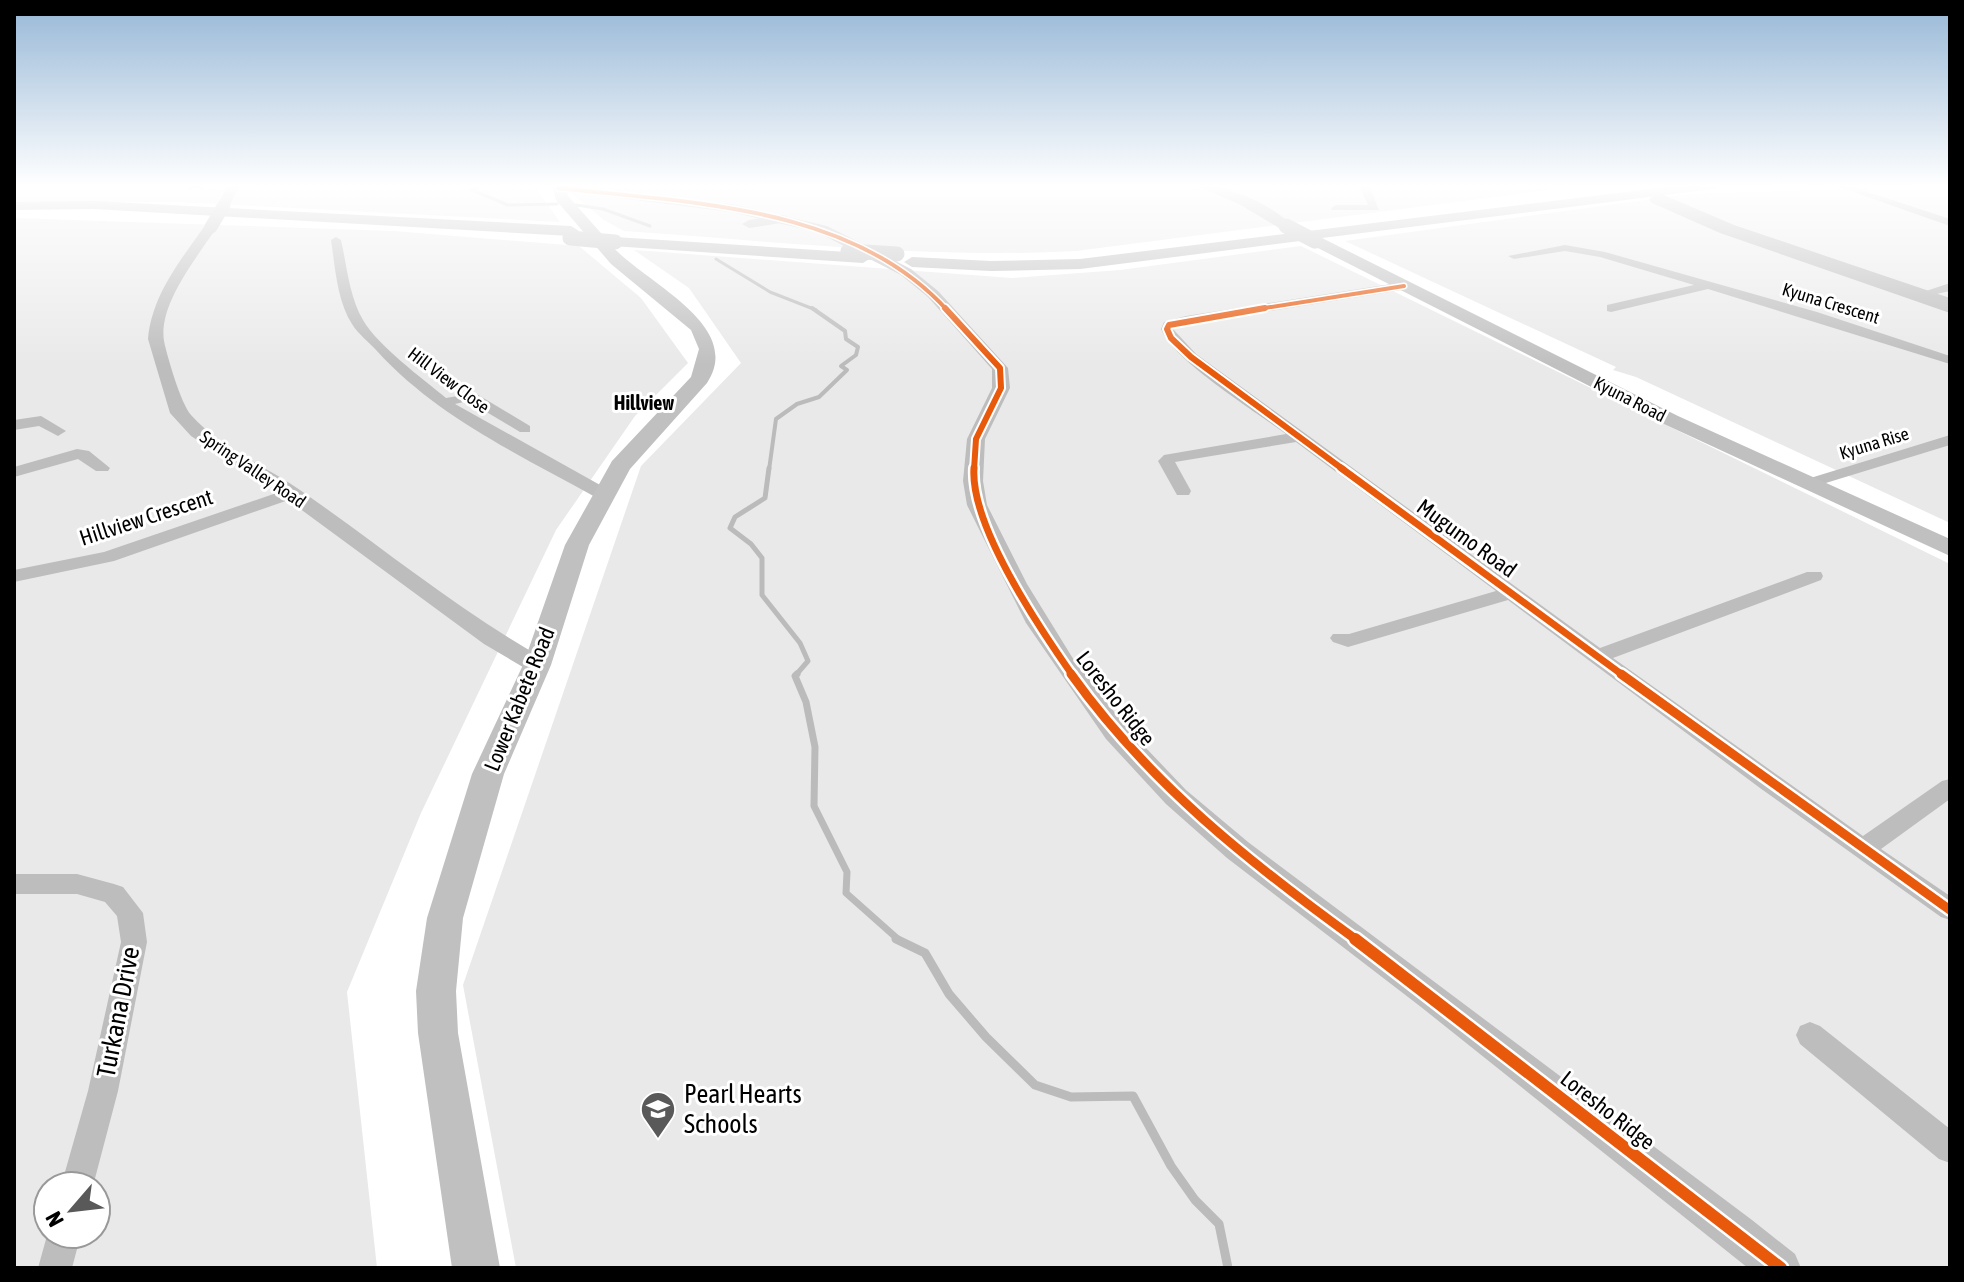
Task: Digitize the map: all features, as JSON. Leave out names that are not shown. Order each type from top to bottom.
[{"type":"main road","name":"Lower Kabete Road","points":[[476,1268],[438,1033],[439,951],[445,918],[488,774],[537,665],[564,576],[603,494],[620,466],[700,379],[706,367],[708,349],[699,328],[617,261],[604,245]]},
{"type":"main road","points":[[710,245],[991,266],[1080,264],[1234,245]]},
{"type":"main road","points":[[764,245],[855,255]]},
{"type":"main road","points":[[904,258],[986,260],[1070,257],[1169,245]]},
{"type":"main road","name":"Kyuna Road","points":[[1323,245],[1671,420],[1950,548]]},
{"type":"street","name":"Spring Valley Road","points":[[199,245],[180,272],[159,314],[156,339],[179,413],[197,432],[291,493],[499,644],[537,665]]},
{"type":"street","name":"Hill View Close","points":[[337,245],[346,291],[357,322],[393,361],[443,403],[518,450],[603,494]]},
{"type":"street","name":"Loresho Ridge","points":[[853,245],[906,272],[933,294],[1000,368],[1001,388],[976,439],[973,481],[977,505],[1052,644],[1120,736],[1173,794],[1248,858],[1781,1268]]},
{"type":"street","name":"Kyuna Crescent","points":[[1514,256],[1565,248],[1580,249],[1813,315],[1950,360]]},
{"type":"street","name":"Mugumo Road","points":[[1404,286],[1169,325],[1168,334],[1191,357],[1299,437],[1950,910]]},
{"type":"street","points":[[1611,308],[1706,286]]},
{"type":"street","points":[[1932,291],[1950,287]]},
{"type":"street","points":[[443,403],[470,396],[525,429]]},
{"type":"street","points":[[14,425],[41,421],[58,431]]},
{"type":"street","points":[[1183,491],[1166,461],[1170,458],[1299,437]]},
{"type":"street","name":"Kyuna Rise","points":[[1810,483],[1950,440]]},
{"type":"street","points":[[14,472],[77,454],[83,454],[102,468]]},
{"type":"street","name":"Hillview Crescent","points":[[14,576],[108,557],[291,493]]},
{"type":"street","points":[[1598,656],[1814,576]]},
{"type":"street","points":[[1340,638],[1348,641],[1511,593]]},
{"type":"street","points":[[1863,849],[1950,787]]},
{"type":"street","name":"Turkana Drive","points":[[14,884],[77,884],[114,894],[130,913],[134,942],[103,1091],[81,1170]]},
{"type":"street","points":[[1810,1035],[1950,1148]]},
{"type":"shaded area","points":[[14,245],[579,246],[641,298],[688,363],[635,416],[556,530],[421,813],[347,992],[377,1268],[14,1268]]},
{"type":"shaded area","points":[[808,245],[1124,245],[1076,251],[1020,253]]},
{"type":"shaded area","points":[[1353,245],[1950,245],[1950,523],[1636,377],[1613,370],[1616,367]]},
{"type":"shaded area","points":[[1301,246],[1950,564],[1950,1268],[516,1268],[463,985],[641,466],[741,363],[689,288],[634,250],[1012,278],[1120,270]]},
{"type":"waterway","points":[[1773,245],[1950,306]]},
{"type":"waterway","points":[[716,259],[770,292],[813,309]]},
{"type":"waterway","points":[[769,470],[776,419],[797,404],[819,397],[847,370],[841,366],[856,355],[858,347],[846,339],[845,331],[813,309]]},
{"type":"waterway","points":[[769,468],[765,498],[735,517],[730,528],[751,544],[762,558],[762,595],[800,643],[808,661],[795,676]]},
{"type":"waterway","points":[[795,676],[806,702],[815,747],[814,806],[847,872],[846,893],[900,941]]},
{"type":"waterway","points":[[896,939],[900,941]]},
{"type":"waterway","points":[[900,941],[925,953],[949,994],[986,1037],[1035,1085],[1071,1097],[1133,1096],[1171,1166],[1195,1200],[1219,1224],[1228,1268]]},
{"type":"cycle path","points":[[853,245],[906,272],[933,294],[1000,368],[1001,388],[976,439],[973,481],[977,505],[1016,584],[1062,661],[1145,766],[1237,850],[1433,997],[1781,1268]]},
{"type":"cycle path","points":[[1404,286],[1186,320],[1169,325],[1167,329],[1171,338],[1191,357],[1768,782],[1950,910]]},
{"type":"place","name":"Pearl Hearts Schools","points":[[658,1140]]},
{"type":"district","name":"Hillview","points":[[644,402]]}]
